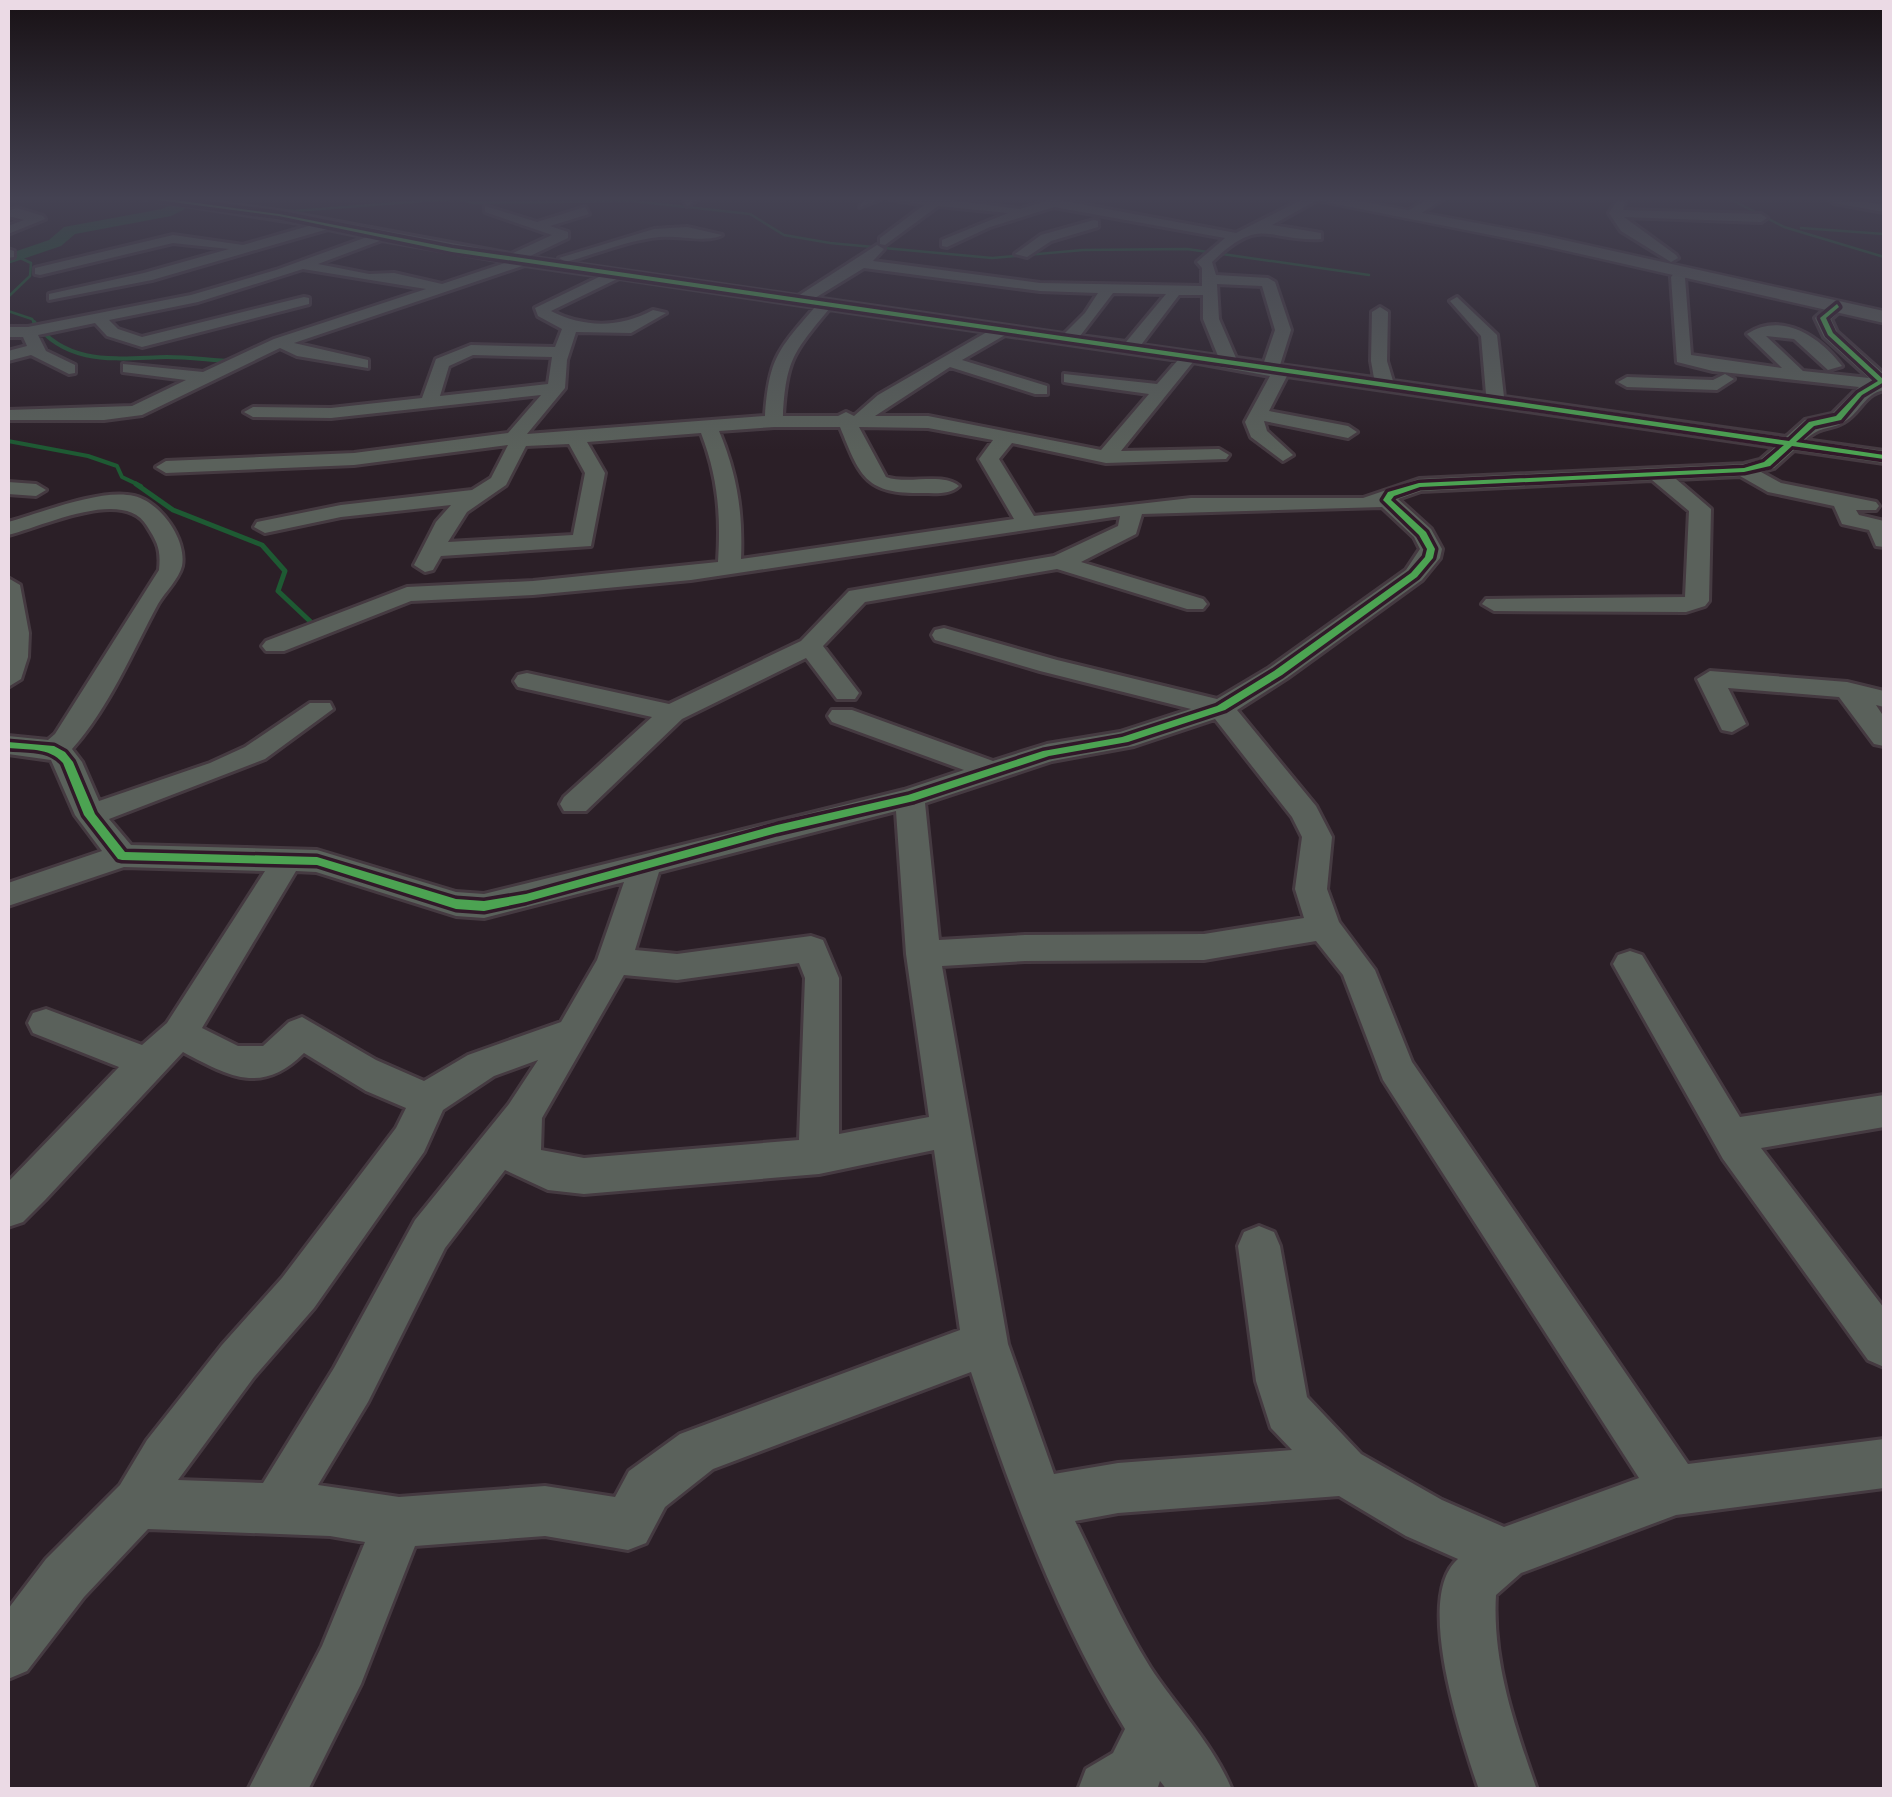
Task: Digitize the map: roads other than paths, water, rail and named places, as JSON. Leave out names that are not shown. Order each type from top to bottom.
[{"type":"highway","points":[[1749,283],[1884,317]]},
{"type":"highway","points":[[1773,283],[1884,305]]},
{"type":"street","points":[[54,297],[120,283]]},
{"type":"street","points":[[164,283],[173,286]]},
{"type":"street","points":[[8,332],[36,335],[250,283]]},
{"type":"street","points":[[421,283],[442,288]]},
{"type":"street","points":[[13,411],[136,411],[280,342],[458,283]]},
{"type":"street","points":[[598,283],[543,308],[543,313],[570,327],[631,328],[658,314]]},
{"type":"street","points":[[690,283],[1276,372],[1884,457]]},
{"type":"street","points":[[803,299],[830,283]]},
{"type":"street","points":[[1008,283],[1109,287],[1251,283]]},
{"type":"street","points":[[1268,283],[1282,330],[1272,355],[1276,372],[1256,414],[1258,433],[1283,455]]},
{"type":"street","points":[[1678,283],[1683,358],[1718,367],[1834,366],[1882,376]]},
{"type":"street","points":[[247,284],[362,317]]},
{"type":"street","points":[[1208,285],[1210,319],[1230,364]]},
{"type":"street","points":[[1067,340],[1091,316],[1109,287]]},
{"type":"street","points":[[722,311],[755,292]]},
{"type":"street","points":[[1129,349],[1172,296]]},
{"type":"street","points":[[1457,301],[1489,335],[1496,402]]},
{"type":"street","points":[[100,319],[104,327],[118,336],[142,342],[304,302]]},
{"type":"street","points":[[774,421],[777,371],[788,349],[826,303]]},
{"type":"street","points":[[1837,306],[1826,312],[1826,326],[1882,376]]},
{"type":"street","points":[[1380,312],[1383,329],[1377,365],[1388,387]]},
{"type":"street","points":[[407,594],[447,522],[474,496],[499,482],[517,439],[556,388],[570,327]]},
{"type":"street","points":[[853,418],[1002,330]]},
{"type":"street","points":[[1791,368],[1754,334],[1767,331],[1804,335],[1815,341],[1834,366]]},
{"type":"street","points":[[8,356],[36,335]]},
{"type":"street","points":[[36,335],[39,354],[69,369]]},
{"type":"street","points":[[280,342],[297,351],[362,364]]},
{"type":"street","points":[[429,402],[442,362],[461,351],[562,352]]},
{"type":"street","points":[[1106,457],[1188,358]]},
{"type":"street","points":[[1749,358],[1791,368],[1882,376]]},
{"type":"street","points":[[952,362],[1041,390]]},
{"type":"street","points":[[1626,420],[1641,404],[1641,392],[1622,377],[1724,383],[1718,367]]},
{"type":"street","points":[[129,368],[202,378]]},
{"type":"street","points":[[853,418],[872,480],[1027,523],[1191,504],[1364,504],[1386,500],[1391,494],[1419,484],[1744,470],[1768,464],[1812,424],[1838,418],[1882,376]]},
{"type":"street","points":[[1070,378],[1159,390]]},
{"type":"street","points":[[253,412],[331,413],[556,388]]},
{"type":"street","points":[[1256,414],[1348,432]]},
{"type":"street","points":[[265,527],[517,439],[853,418],[960,426],[1106,457],[1220,455]]},
{"type":"street","points":[[708,426],[715,453],[723,464],[732,513],[729,568]]},
{"type":"street","points":[[433,550],[583,540],[595,473],[574,436]]},
{"type":"street","points":[[1008,437],[993,449],[988,459],[1027,523]]},
{"type":"street","points":[[166,467],[388,481],[474,496]]},
{"type":"street","points":[[1744,470],[1775,488],[1869,506]]},
{"type":"street","points":[[1494,604],[1686,605],[1697,600],[1700,509],[1658,476]]},
{"type":"street","points":[[8,488],[36,490]]},
{"type":"street","points":[[8,894],[122,856],[288,860],[317,861],[384,880],[424,898],[484,906],[910,798],[1047,753],[1124,740],[1222,708],[1278,673],[1414,575],[1429,558],[1431,549],[1423,534],[1386,500]]},
{"type":"street","points":[[8,529],[103,502],[130,501],[149,511],[172,548],[170,570],[149,599],[114,667],[65,740],[54,749]]},
{"type":"street","points":[[275,646],[407,594],[533,588],[729,568],[957,502]]},
{"type":"street","points":[[1842,502],[1850,520],[1878,526],[1884,541]]},
{"type":"street","points":[[575,804],[672,712],[810,646],[838,620],[851,600],[865,593],[1058,562],[1128,529],[1133,508]]},
{"type":"street","points":[[1058,562],[1195,604]]},
{"type":"street","points":[[8,586],[16,622],[18,659],[8,679]]},
{"type":"street","points":[[944,634],[1049,666],[1222,708],[1317,837],[1311,889],[1324,927],[1358,970],[1396,1069],[1676,1490]]},
{"type":"street","points":[[810,646],[844,704],[994,771]]},
{"type":"street","points":[[1732,724],[1710,679],[1848,690],[1884,699]]},
{"type":"street","points":[[527,681],[672,712]]},
{"type":"street","points":[[1848,690],[1866,708],[1884,738]]},
{"type":"street","points":[[90,815],[254,753],[320,709]]},
{"type":"street","points":[[8,745],[54,749],[68,762],[90,815],[122,856]]},
{"type":"street","points":[[910,798],[923,954],[986,1344],[1039,1502],[1122,1673],[1155,1726],[1203,1790]]},
{"type":"street","points":[[8,1208],[48,1174],[146,1062],[180,1033],[288,860]]},
{"type":"street","points":[[274,1511],[351,1385],[430,1234],[522,1116],[574,1032],[614,960],[646,864]]},
{"type":"street","points":[[923,954],[1026,948],[1204,948],[1324,927]]},
{"type":"street","points":[[614,960],[677,967],[811,949],[822,978],[818,1156]]},
{"type":"street","points":[[1630,964],[1738,1147],[1884,1344]]},
{"type":"street","points":[[46,1022],[146,1062]]},
{"type":"street","points":[[180,1033],[234,1061],[271,1062],[302,1032],[340,1058],[410,1094],[429,1099]]},
{"type":"street","points":[[8,1652],[65,1578],[138,1503],[164,1457],[238,1360],[298,1293],[410,1140],[429,1099],[489,1059],[574,1032]]},
{"type":"street","points":[[1738,1147],[1754,1129],[1884,1111]]},
{"type":"street","points":[[522,1116],[520,1160],[548,1172],[584,1176],[818,1156],[951,1130]]},
{"type":"street","points":[[1259,1246],[1278,1381],[1288,1411],[1344,1471],[1424,1518],[1504,1552]]},
{"type":"street","points":[[138,1503],[330,1511],[398,1522],[545,1511],[628,1525],[647,1488],[697,1450],[986,1344]]},
{"type":"street","points":[[1508,1790],[1486,1722],[1465,1620],[1470,1583],[1504,1552],[1676,1490],[1884,1464]]},
{"type":"street","points":[[1039,1502],[1118,1488],[1344,1471]]},
{"type":"street","points":[[277,1790],[342,1665],[398,1522]]},
{"type":"street","points":[[1107,1790],[1134,1774],[1155,1726]]},
{"type":"waterway","points":[[8,297],[23,283]]},
{"type":"waterway","points":[[8,311],[34,322]]},
{"type":"waterway","points":[[34,322],[62,347],[95,357],[231,361]]},
{"type":"waterway","points":[[8,441],[88,456],[117,466],[122,477],[141,486]]},
{"type":"waterway","points":[[136,484],[173,510],[262,545],[285,571],[278,591],[313,624]]}]
